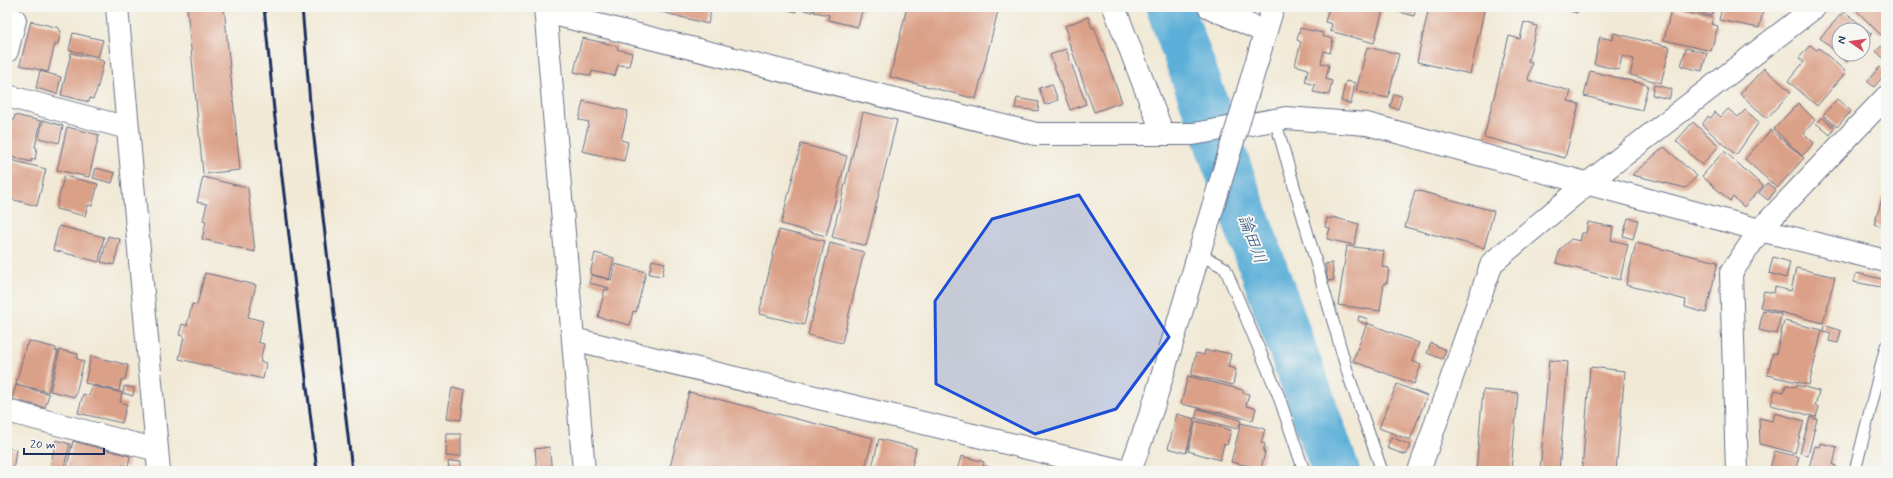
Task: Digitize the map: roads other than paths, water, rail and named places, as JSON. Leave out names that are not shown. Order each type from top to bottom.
[{"type":"street","points":[[7,411],[158,460],[117,7]]},
{"type":"street","points":[[1114,7],[1163,134]]},
{"type":"street","points":[[1208,7],[1265,32]]},
{"type":"street","points":[[1130,471],[1152,410],[1273,7]]},
{"type":"street","points":[[1419,471],[1492,264],[1588,183],[1815,7]]},
{"type":"street","points":[[584,471],[546,9],[1036,134],[1193,134],[1286,118],[1367,124],[1760,230],[1886,261]]},
{"type":"street","points":[[7,50],[14,20]]},
{"type":"street","points":[[7,96],[128,128]]},
{"type":"street","points":[[1737,471],[1731,273],[1760,230],[1886,97]]},
{"type":"street","points":[[573,339],[1123,471]]},
{"type":"lane","points":[[1275,120],[1349,377],[1382,471]]},
{"type":"lane","points":[[1199,254],[1225,268],[1278,394],[1304,471]]},
{"type":"lane","points":[[1855,471],[1886,346]]},
{"type":"waterway","name":"論田川","points":[[1170,7],[1336,471]]},
{"type":"railway","points":[[264,7],[274,110],[317,471]]},
{"type":"railway","points":[[302,7],[310,103],[352,471]]}]
